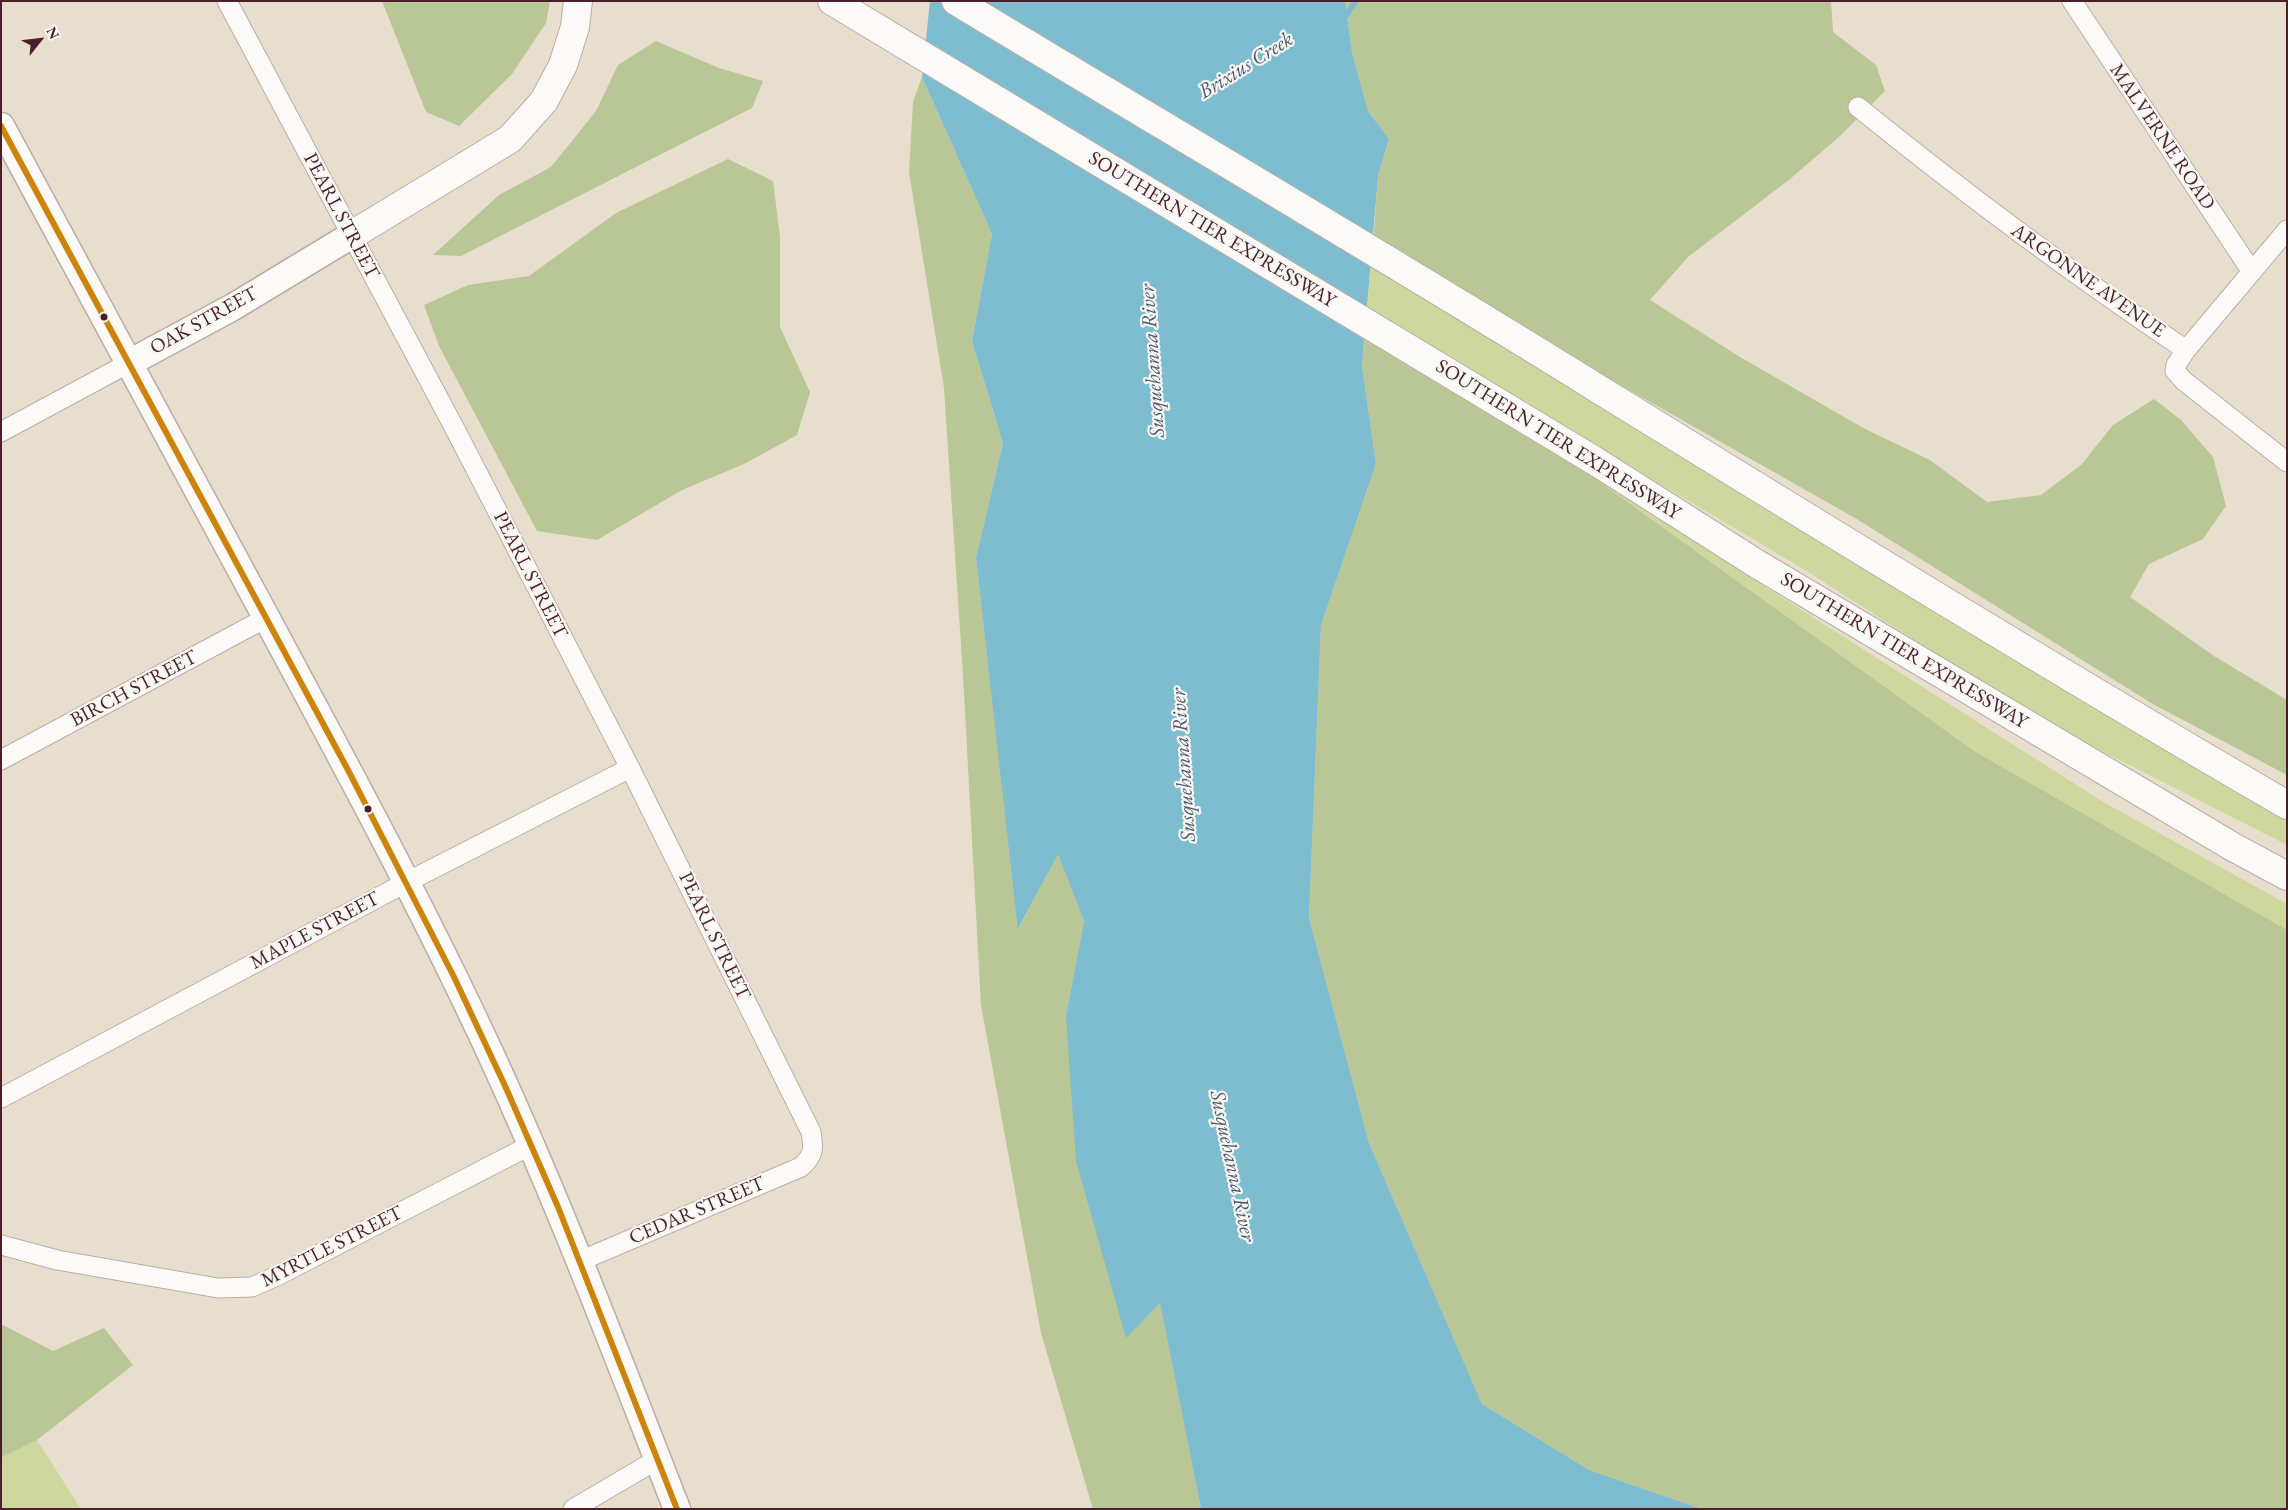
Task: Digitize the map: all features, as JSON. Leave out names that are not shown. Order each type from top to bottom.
[{"type":"highway","points":[[352,235],[510,139],[544,101],[563,65],[575,28],[578,1]]},
{"type":"highway","points":[[956,1],[1592,385],[1699,453],[2088,689],[2287,805]]},
{"type":"highway","name":"SOUTHERN TIER EXPRESSWAY","points":[[837,4],[1595,461],[1774,574],[2233,847],[2287,876]]},
{"type":"street","name":"PEARL STREET","points":[[227,1],[456,430],[630,768],[811,1132],[814,1148],[812,1156]]},
{"type":"street","name":"MALVERNE ROAD","points":[[2072,1],[2252,272]]},
{"type":"street","name":"ARGONNE AVENUE","points":[[1858,107],[1956,187],[2119,305],[2186,350],[2176,365],[2175,371],[2184,381],[2287,462]]},
{"type":"street","points":[[1,126],[407,882],[480,1031],[580,1261],[677,1509]]},
{"type":"street","points":[[2186,350],[2287,230]]},
{"type":"street","name":"OAK STREET","points":[[1,432],[233,307],[352,235]]},
{"type":"street","name":"BIRCH STREET","points":[[1,760],[266,618]]},
{"type":"street","name":"MAPLE STREET","points":[[1,1098],[407,882],[630,768]]},
{"type":"street","name":"MYRTLE STREET","points":[[1,1245],[57,1260],[218,1288],[252,1287],[277,1276],[531,1145]]},
{"type":"street","name":"CEDAR STREET","points":[[580,1261],[800,1167],[812,1156]]},
{"type":"street","points":[[572,1509],[658,1459]]},
{"type":"green space","points":[[382,1],[550,1],[546,23],[512,74],[459,126],[426,112]]},
{"type":"green space","points":[[1345,1],[1831,1],[1833,32],[1876,65],[1885,91],[1840,136],[1790,179],[1688,257],[1650,300],[1740,357],[1865,429],[1930,460],[1987,502],[2041,495],[2081,465],[2113,425],[2154,399],[2181,420],[2213,457],[2226,506],[2203,539],[2149,564],[2130,597],[2214,656],[2287,700],[2287,775],[2151,703],[1855,518],[1373,245],[1378,176],[1389,139],[1368,111],[1352,52]]},
{"type":"green space","points":[[656,41],[719,68],[763,81],[752,108],[461,256],[433,255],[499,195],[551,167],[596,111],[618,65]]},
{"type":"green space","points":[[922,77],[992,234],[972,341],[1003,443],[976,558],[1019,928],[1058,853],[1084,921],[1066,1016],[1126,1337],[1160,1302],[1201,1509],[1093,1509],[1041,1333],[981,1005],[963,675],[944,388],[909,172],[913,102]]},
{"type":"green space","points":[[728,159],[773,181],[780,236],[780,327],[810,392],[797,435],[744,464],[682,490],[597,540],[537,531],[439,346],[424,305],[468,285],[529,276],[616,213]]},
{"type":"green space","points":[[1371,260],[1589,400],[2136,730],[2287,813],[2287,845],[2037,718],[1800,567],[1367,310]]},
{"type":"green space","points":[[1365,334],[1594,478],[1974,751],[2287,930],[2287,1509],[1702,1509],[1589,1470],[1482,1404],[1369,1143],[1309,918],[1321,625],[1376,464],[1362,366]]},
{"type":"green space","points":[[1594,478],[2105,803],[2287,904],[2287,930],[1974,751]]},
{"type":"green space","points":[[1,1324],[53,1351],[104,1328],[133,1365],[37,1440],[1,1458]]},
{"type":"green space","points":[[37,1440],[81,1509],[1,1509],[1,1458]]},
{"type":"water","name":"Susquehanna River","points":[[930,1],[1345,1],[1352,52],[1368,111],[1389,139],[1378,176],[1362,366],[1376,464],[1321,625],[1309,918],[1369,1143],[1482,1404],[1589,1470],[1702,1509],[1201,1509],[1160,1303],[1126,1338],[1076,1161],[1066,1016],[1084,921],[1058,854],[1018,929],[976,558],[1003,443],[972,341],[992,234],[922,77]]},
{"type":"waterway","name":"Brixius Creek","points":[[1343,20],[1356,1]]},
{"type":"transit line","points":[[1,126],[348,770],[454,977],[506,1088],[558,1207],[677,1509]]}]
